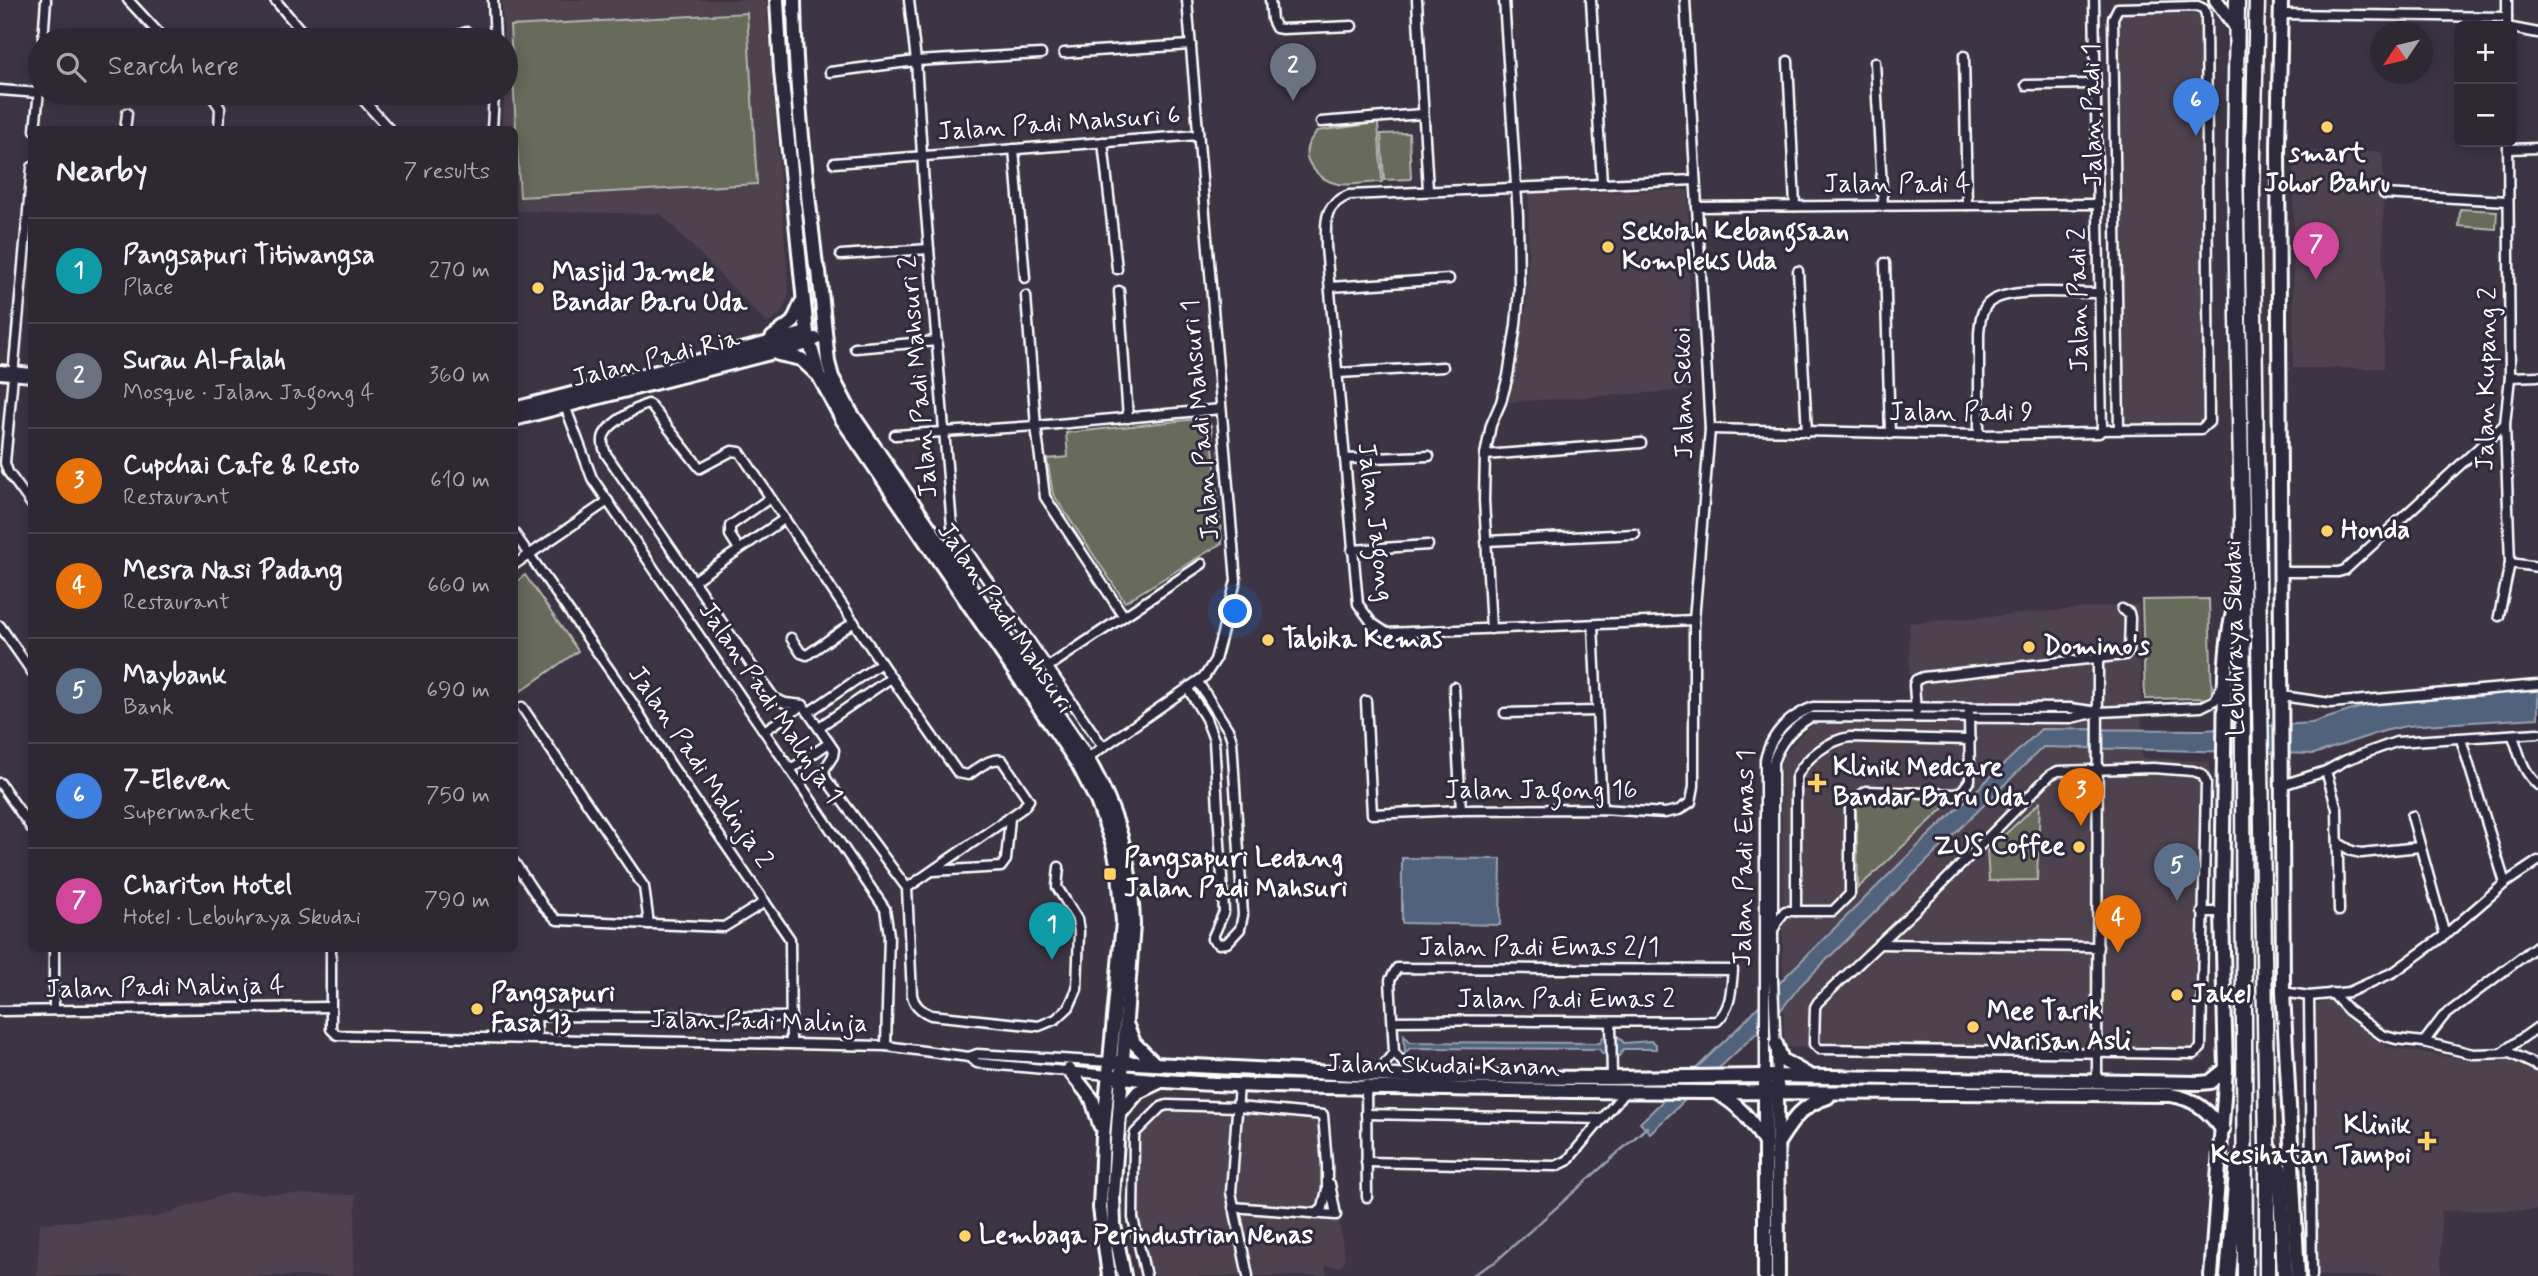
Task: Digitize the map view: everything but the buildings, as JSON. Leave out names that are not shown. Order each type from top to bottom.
[{"type":"highway","name":"Lebuhraya Skudai","points":[[2236,0],[2235,166],[2244,782],[2245,1276]]},
{"type":"highway","name":"Lebuhraya Skudai","points":[[2258,0],[2252,191],[2267,1276]]},
{"type":"highway","points":[[2228,1276],[2235,1179],[2245,1121]]},
{"type":"highway","points":[[2267,1145],[2280,1170],[2285,1276]]},
{"type":"street","points":[[44,28],[46,0]]},
{"type":"street","points":[[128,0],[153,28]]},
{"type":"street","points":[[493,0],[494,28]]},
{"type":"street","name":"Jalan Padi Mahsuri","points":[[777,0],[803,296],[819,376],[842,419],[1082,761],[1113,845],[1123,922],[1116,1016],[1115,1069],[1119,1115],[1113,1196],[1114,1225],[1125,1276]]},
{"type":"street","points":[[778,29],[782,22],[783,0]]},
{"type":"street","name":"Jalan Padi Mahsuri","points":[[794,0],[795,71],[816,266],[820,271],[828,362],[832,377],[851,413],[1113,809],[1123,839],[1132,884],[1131,963],[1125,1019],[1103,1136],[1100,1208],[1109,1276]]},
{"type":"street","name":"Jalan Padi Mahsuri 2","points":[[909,0],[954,532],[1103,747]]},
{"type":"street","name":"Jalan Padi Mahsuri 1","points":[[1082,761],[1199,682],[1211,668],[1236,581],[1187,0]]},
{"type":"street","points":[[1270,0],[1272,20],[1276,27],[1282,29],[1352,26]]},
{"type":"street","points":[[1417,0],[1428,190],[1695,180]]},
{"type":"street","points":[[1491,629],[1485,455],[1487,439],[1508,376],[1517,325],[1519,277],[1504,0]]},
{"type":"street","points":[[1591,0],[1602,183]]},
{"type":"street","name":"Jalan Sekoi","points":[[1685,0],[1710,429],[1694,620],[1694,786]]},
{"type":"street","name":"Jalan Padi 2","points":[[2094,0],[2102,430]]},
{"type":"street","points":[[2216,0],[2236,27]]},
{"type":"street","points":[[2507,0],[2509,21]]},
{"type":"street","points":[[279,1],[300,28]]},
{"type":"street","name":"Jalan Padi 1","points":[[2119,430],[2113,18],[2118,8],[2199,6],[2204,9],[2206,15],[2209,422]]},
{"type":"street","points":[[2298,1276],[2283,992],[2278,161],[2281,7],[2469,21]]},
{"type":"street","points":[[2517,26],[2538,33]]},
{"type":"street","points":[[1064,53],[1191,45]]},
{"type":"street","points":[[830,72],[916,61],[1041,54]]},
{"type":"street","points":[[1964,56],[1967,205]]},
{"type":"street","points":[[1788,61],[1796,206]]},
{"type":"street","points":[[1875,62],[1883,206]]},
{"type":"street","points":[[2026,85],[2096,85]]},
{"type":"street","points":[[0,90],[28,92]]},
{"type":"street","points":[[36,126],[38,105]]},
{"type":"street","points":[[218,105],[219,126]]},
{"type":"street","points":[[367,105],[386,126]]},
{"type":"street","points":[[492,126],[493,105]]},
{"type":"street","points":[[125,126],[127,113]]},
{"type":"street","points":[[1321,122],[1422,114]]},
{"type":"street","name":"Jalan Padi Mahsuri 6","points":[[834,163],[1198,135]]},
{"type":"street","points":[[1103,142],[1117,269]]},
{"type":"street","points":[[2517,146],[2538,148]]},
{"type":"street","name":"Jalan Kupang 2","points":[[2499,616],[2510,563],[2505,424],[2510,377],[2508,147]]},
{"type":"street","points":[[1014,149],[1025,278]]},
{"type":"street","name":"Jalan Jagong","points":[[1428,190],[1349,195],[1332,204],[1326,221],[1352,550],[1358,604],[1364,614],[1387,633],[1694,620]]},
{"type":"street","points":[[2384,194],[2508,201]]},
{"type":"street","points":[[28,199],[6,373],[5,463],[8,472],[28,500]]},
{"type":"street","name":"Jalan Padi 4","points":[[1697,207],[2098,204]]},
{"type":"street","points":[[841,255],[929,249]]},
{"type":"street","points":[[1885,263],[1890,434]]},
{"type":"street","points":[[816,266],[811,338],[828,362]]},
{"type":"street","points":[[1798,271],[1807,432]]},
{"type":"street","points":[[1330,287],[1449,279]]},
{"type":"street","points":[[1119,291],[1128,418]]},
{"type":"street","points":[[1979,435],[1979,333],[1980,319],[1987,304],[1996,298],[2012,294],[2100,293]]},
{"type":"street","points":[[803,296],[793,323],[764,349],[801,359],[819,376]]},
{"type":"street","points":[[1026,296],[1036,426],[1045,497],[1123,615]]},
{"type":"street","name":"Jalan Padi Ria","points":[[518,418],[564,401],[811,338]]},
{"type":"street","points":[[855,348],[937,341]]},
{"type":"street","points":[[1338,373],[1443,367]]},
{"type":"street","points":[[6,373],[28,375]]},
{"type":"street","points":[[2510,377],[2538,376]]},
{"type":"street","name":"Jalan Padi Ria","points":[[518,408],[564,401]]},
{"type":"street","name":"Jalan Padi Malinja 1","points":[[564,401],[589,473],[880,900],[888,916],[886,1046]]},
{"type":"street","points":[[907,888],[1010,818],[1029,800],[1002,760],[996,758],[968,775],[958,773],[740,452],[728,453],[704,468],[695,465],[655,410],[648,404],[638,408],[606,430],[603,443],[606,454],[774,698],[806,709],[834,750],[824,770],[826,779],[907,888],[912,995],[917,1006],[931,1015],[1039,1026],[1056,1019],[1069,1007],[1077,989],[1079,931],[1077,919],[1056,887],[1059,867]]},
{"type":"street","points":[[895,435],[1036,426],[1222,409]]},
{"type":"street","name":"Jalan Padi 9","points":[[1710,429],[1979,435],[2201,429],[2209,422]]},
{"type":"street","points":[[2282,572],[2337,572],[2345,569],[2505,424]]},
{"type":"street","points":[[1485,455],[1641,443]]},
{"type":"street","points":[[1345,459],[1429,456]]},
{"type":"street","points":[[740,549],[730,535],[730,526],[770,498]]},
{"type":"street","points":[[518,562],[608,501]]},
{"type":"street","points":[[695,580],[784,519]]},
{"type":"street","points":[[1486,541],[1636,534]]},
{"type":"street","name":"Jalan Padi Malinja 2","points":[[518,539],[788,934],[792,944],[791,1044]]},
{"type":"street","points":[[1352,550],[1428,545]]},
{"type":"street","points":[[2510,563],[2538,567]]},
{"type":"street","points":[[1048,667],[1202,564]]},
{"type":"street","points":[[2211,1276],[2226,1069],[2222,912],[2225,675],[2233,608],[2242,583]]},
{"type":"street","points":[[1916,713],[1914,685],[1916,680],[1923,677],[2118,658],[2129,651],[2130,618],[2122,609]]},
{"type":"street","points":[[791,638],[801,653],[807,655],[854,622]]},
{"type":"street","points":[[0,626],[28,665]]},
{"type":"street","points":[[1593,626],[1602,809]]},
{"type":"street","points":[[2097,1080],[2098,660]]},
{"type":"street","points":[[764,731],[881,663]]},
{"type":"street","name":"Jalan Padi Emas 1","points":[[1765,1276],[1771,1076],[1765,1032],[1765,760],[1768,747],[1783,725],[1797,713],[1813,707],[1969,718],[2071,718],[2208,705],[2220,691],[2225,675]]},
{"type":"street","points":[[819,727],[891,678]]},
{"type":"street","points":[[1188,689],[1206,719],[1214,740],[1224,912],[1212,939],[1219,944],[1227,943],[1240,929],[1243,915],[1232,740],[1199,682]]},
{"type":"street","points":[[2282,697],[2330,703],[2538,685]]},
{"type":"street","points":[[1454,687],[1461,810]]},
{"type":"street","name":"Jalan Jagong 16","points":[[1366,701],[1372,814],[1602,809],[1673,812],[1690,802],[1694,786]]},
{"type":"street","points":[[1774,890],[1779,907],[1786,911],[1833,911],[1850,894],[1850,803],[1857,796],[1866,791],[1955,794],[1962,791],[1970,780],[1969,706]]},
{"type":"street","name":"Jalan Padi Emas 1","points":[[1771,1076],[1776,1044],[1773,981],[1773,762],[1782,742],[1801,722],[1811,717],[1916,713],[1969,706],[2070,708],[2099,717]]},
{"type":"street","points":[[522,707],[644,887],[649,924]]},
{"type":"street","points":[[1505,713],[1597,711]]},
{"type":"street","points":[[2282,784],[2326,771],[2346,760],[2396,742],[2538,733]]},
{"type":"street","points":[[2512,736],[2521,764],[2528,777],[2538,785]]},
{"type":"street","points":[[1796,911],[1796,778],[1799,771],[1830,742],[1850,737],[1970,740]]},
{"type":"street","points":[[2461,739],[2505,883]]},
{"type":"street","points":[[1214,740],[1232,740]]},
{"type":"street","points":[[791,769],[830,743]]},
{"type":"street","points":[[2153,768],[2193,771],[2202,774],[2206,782],[2201,1048],[2194,1054],[1819,1049],[1814,1044],[1815,1007],[1818,1002],[2050,775],[2058,771],[2099,769],[2153,768]]},
{"type":"street","points":[[2326,771],[2337,809],[2339,911]]},
{"type":"street","points":[[0,783],[28,823]]},
{"type":"street","points":[[2412,816],[2445,935]]},
{"type":"street","points":[[932,871],[1001,867],[1006,860],[1010,818]]},
{"type":"street","points":[[2338,843],[2361,853],[2420,847]]},
{"type":"street","points":[[2283,992],[2309,996],[2349,992],[2394,972],[2445,935],[2505,883],[2538,860]]},
{"type":"street","points":[[518,868],[544,907],[557,920],[724,927],[765,902]]},
{"type":"street","points":[[1774,930],[1777,920],[1786,911]]},
{"type":"street","points":[[2202,912],[2222,912]]},
{"type":"street","points":[[1879,944],[2098,947]]},
{"type":"street","points":[[2424,1042],[2443,1017],[2538,945]]},
{"type":"street","points":[[54,952],[54,1010]]},
{"type":"street","points":[[330,1007],[331,952]]},
{"type":"street","name":"Jalan Padi Emas 2/1","points":[[1394,1052],[1390,980],[1397,968],[1733,970],[1730,1004]]},
{"type":"street","points":[[2332,993],[2348,1010],[2382,1035],[2473,1054],[2510,1053],[2538,1066]]},
{"type":"street","points":[[2309,996],[2312,1276]]},
{"type":"street","name":"Jalan Padi Emas 2","points":[[1393,1021],[1717,1021],[1730,1004]]},
{"type":"street","name":"Jalan Padi Malinja","points":[[330,1007],[331,1029],[337,1035],[886,1046],[969,1057],[977,1054],[1115,1069]]},
{"type":"street","name":"Jalan Padi Malinja 4","points":[[0,1011],[330,1007]]},
{"type":"street","points":[[537,1037],[536,1016],[791,1017]]},
{"type":"street","points":[[1125,1019],[1134,1043],[1155,1064]]},
{"type":"street","points":[[1611,1023],[1612,1078]]},
{"type":"street","points":[[2498,1054],[2538,1027]]},
{"type":"street","points":[[1776,1044],[1782,1060],[1814,1078]]},
{"type":"street","points":[[1367,1196],[1366,1114],[1369,1079],[1394,1052],[1415,1077]]},
{"type":"street","name":"Jalan Padi Malinja","points":[[969,1057],[977,1063],[1069,1070],[1115,1069]]},
{"type":"street","name":"Jalan Skudai Kanan","points":[[1115,1069],[1155,1064],[1624,1093],[1708,1090],[2170,1095],[2193,1101],[2212,1116],[2223,1130]]},
{"type":"street","name":"Jalan Skudai Kanan","points":[[1115,1069],[1165,1080],[1239,1085],[1415,1077],[1731,1076],[2200,1083],[2210,1082],[2226,1069]]},
{"type":"street","points":[[1069,1070],[1092,1098],[1103,1136]]},
{"type":"street","points":[[1119,1115],[1138,1092],[1165,1080]]},
{"type":"street","points":[[1239,1085],[1231,1192],[1248,1276]]},
{"type":"street","points":[[1708,1090],[1730,1099],[1771,1144],[1805,1107],[1842,1093]]},
{"type":"street","points":[[1366,1162],[1556,1166],[1567,1161],[1624,1093]]},
{"type":"street","points":[[1146,1276],[1133,1218],[1135,1133],[1161,1107],[1238,1107],[1320,1114],[1325,1119],[1327,1164],[1325,1202],[1321,1211],[1316,1214]]},
{"type":"street","points":[[1366,1114],[1602,1119]]},
{"type":"street","name":"Jalan Padi Emas 1","points":[[1771,1144],[1779,1276]]},
{"type":"street","points":[[1233,1207],[1336,1215],[1327,1164]]},
{"type":"street","points":[[2293,1207],[2311,1206]]},
{"type":"shaded area","points":[[502,0],[766,0],[789,294],[781,314],[767,323],[661,214],[518,211],[518,126],[501,126],[504,105],[518,105],[518,28],[503,28]]},
{"type":"shaded area","points":[[2202,3],[2205,422],[2202,425],[2122,427],[2117,4]]},
{"type":"shaded area","points":[[2294,151],[2375,151],[2381,152],[2383,156],[2384,368],[2293,368]]},
{"type":"shaded area","name":"Sekolah Kebangsaan Kompleks Uda","points":[[1688,190],[1691,390],[1509,402],[1527,301],[1529,193]]},
{"type":"shaded area","points":[[2139,604],[2142,758],[2210,761],[2204,1060],[1784,1047],[1781,758],[1811,724],[1911,723],[1909,623]]},
{"type":"shaded area","name":"Klinik Kesihatan Tampoi","points":[[2328,999],[2388,1047],[2469,1060],[2509,1058],[2538,1072],[2538,1210],[2441,1211],[2441,1276],[2318,1276],[2315,1006]]},
{"type":"shaded area","points":[[1242,1104],[1325,1112],[1328,1117],[1331,1165],[1345,1261],[1339,1267],[1325,1266],[1327,1276],[1142,1276],[1130,1220],[1131,1137],[1158,1105]]},
{"type":"shaded area","points":[[230,1193],[356,1195],[353,1276],[37,1276],[40,1223],[156,1217]]},
{"type":"green space","points":[[747,13],[757,184],[520,197],[518,126],[516,126],[515,105],[518,105],[518,28],[510,26]]},
{"type":"green space","points":[[1378,123],[1382,182],[1338,184],[1319,175],[1310,164],[1307,151],[1317,131]]},
{"type":"green space","points":[[1409,133],[1411,179],[1384,180],[1381,134]]},
{"type":"green space","points":[[2460,209],[2497,211],[2496,229],[2459,226]]},
{"type":"green space","points":[[1206,418],[1211,425],[1222,543],[1125,602],[1053,494],[1047,459],[1068,457],[1066,433]]},
{"type":"green space","points":[[525,575],[578,651],[518,693],[518,581]]},
{"type":"green space","points":[[2209,599],[2212,698],[2145,699],[2142,600]]},
{"type":"green space","points":[[1864,797],[1955,798],[1858,888],[1856,805]]},
{"type":"green space","points":[[2040,802],[2037,880],[1989,881],[1987,851]]},
{"type":"water","points":[[2538,688],[2538,718],[2406,726],[2314,754],[2043,747],[1800,986],[1780,1011],[1650,1133],[1640,1123],[1923,841],[2041,729],[2204,730],[2312,723],[2377,702]]},
{"type":"water","points":[[1402,858],[1501,859],[1500,925],[1402,923]]},
{"type":"water","points":[[1404,1035],[1410,1042],[1600,1043],[1603,1037],[1619,1037],[1624,1043],[1651,1041],[1656,1044],[1656,1049],[1624,1049],[1619,1056],[1603,1054],[1599,1049],[1410,1048],[1405,1053]]},
{"type":"waterway","points":[[1471,1276],[1495,1262],[1647,1127]]},
{"type":"place","name":"Surau Al-Falah","points":[[1293,101]]},
{"type":"place","name":"smart Johor Bahru","points":[[2327,127]]},
{"type":"place","name":"7-Eleven","points":[[2196,136]]},
{"type":"place","name":"Sekolah Kebangsaan Kompleks Uda","points":[[1608,247]]},
{"type":"place","name":"Chariton Hotel","points":[[2316,280]]},
{"type":"place","name":"Masjid Jamek Bandar Baru Uda","points":[[538,288]]},
{"type":"place","name":"Honda","points":[[2327,531]]},
{"type":"place","name":"Tabika Kemas","points":[[1268,640]]},
{"type":"place","name":"Domino's","points":[[2029,647]]},
{"type":"place","name":"Klinik Medcare Bandar Baru Uda","points":[[1817,783]]},
{"type":"place","name":"Cupchai Cafe & Resto","points":[[2081,826]]},
{"type":"place","name":"ZUS Coffee","points":[[2079,847]]},
{"type":"place","name":"Pangsapuri Ledang Jalan Padi Mahsuri","points":[[1110,874]]},
{"type":"place","name":"Maybank","points":[[2177,901]]},
{"type":"place","name":"Mesra Nasi Padang","points":[[2118,953]]},
{"type":"place","name":"Pangsapuri Titiwangsa","points":[[1052,960]]},
{"type":"place","name":"Jakel","points":[[2177,995]]},
{"type":"place","name":"Pangsapuri Fasa 13","points":[[477,1009]]},
{"type":"place","name":"Mee Tarik Warisan Asli","points":[[1973,1027]]},
{"type":"place","name":"Klinik Kesihatan Tampoi","points":[[2427,1141]]},
{"type":"place","name":"Lembaga Perindustrian Nenas","points":[[965,1236]]}]
